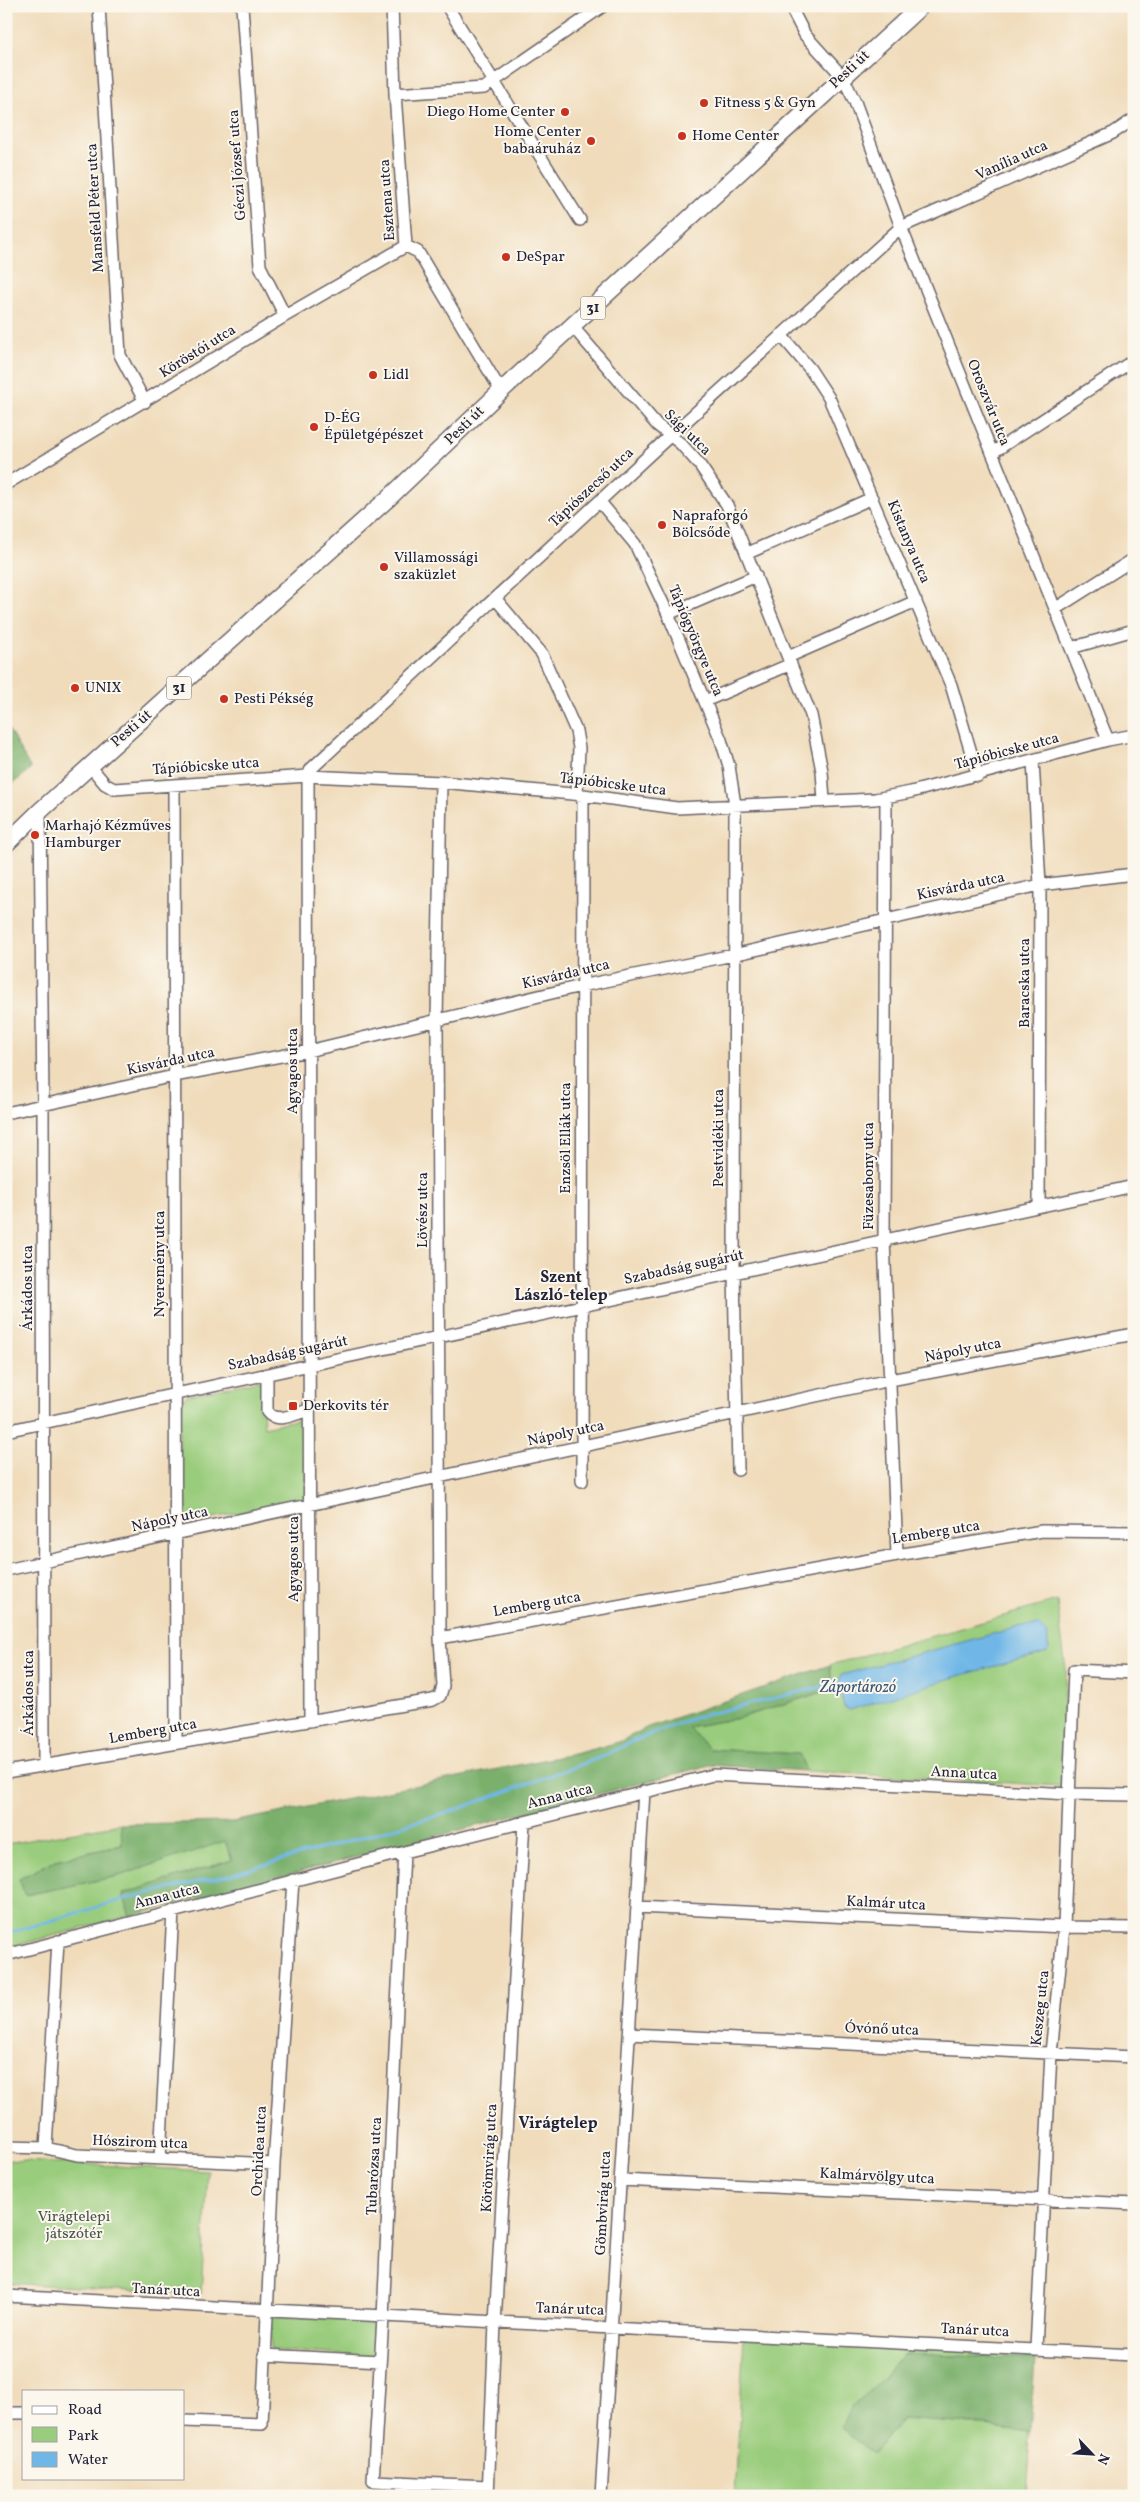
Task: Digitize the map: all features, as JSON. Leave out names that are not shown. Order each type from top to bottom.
[{"type":"main road","name":"Pesti út","points":[[6,844],[40,810],[392,496],[501,391],[921,6]]},
{"type":"street","name":"Mansfeld Péter utca","points":[[99,6],[120,355],[146,402]]},
{"type":"street","name":"Géczi József utca","points":[[242,6],[260,266],[285,316]]},
{"type":"street","name":"Esztena utca","points":[[392,6],[395,94],[406,246],[418,252],[501,391]]},
{"type":"street","points":[[447,6],[580,220]]},
{"type":"street","points":[[395,94],[484,88],[603,6]]},
{"type":"street","name":"Oroszvár utca","points":[[790,6],[805,35],[843,77],[855,102],[901,227],[1108,740]]},
{"type":"street","name":"Vanília utca","points":[[901,227],[1113,133],[1134,119]]},
{"type":"street","name":"Tápiószecső utca","points":[[308,776],[316,762],[901,227]]},
{"type":"street","name":"Köröstói utca","points":[[6,484],[146,402],[285,316],[406,246]]},
{"type":"street","name":"Sági utca","points":[[573,327],[657,425],[687,451],[714,484],[727,505],[748,553],[810,715],[818,743],[824,801]]},
{"type":"street","name":"Kistanya utca","points":[[781,335],[810,368],[830,398],[951,685],[978,776]]},
{"type":"street","points":[[992,453],[1134,360]]},
{"type":"street","points":[[748,553],[872,498]]},
{"type":"street","name":"Tápiógyörgye utca","points":[[600,502],[635,544],[668,614],[705,702],[729,766],[735,805]]},
{"type":"street","points":[[1056,609],[1134,558]]},
{"type":"street","points":[[668,614],[756,576]]},
{"type":"street","name":"Enzsöl Ellák utca","points":[[495,598],[542,654],[576,731],[579,748],[582,1481]]},
{"type":"street","points":[[705,702],[916,601]]},
{"type":"street","points":[[1071,648],[1134,630]]},
{"type":"street","name":"Tápióbicske utca","points":[[90,766],[105,784],[114,788],[308,776],[441,782],[580,795],[658,807],[735,805],[886,797],[978,776],[1108,740],[1134,735]]},
{"type":"street","name":"Baracska utca","points":[[1033,761],[1040,885],[1039,1206]]},
{"type":"street","name":"Agyagos utca","points":[[308,776],[310,1720]]},
{"type":"street","name":"Lövész utca","points":[[440,1638],[436,1022],[441,782]]},
{"type":"street","name":"Nyeremény utca","points":[[174,785],[176,1743]]},
{"type":"street","name":"Füzesabony utca","points":[[886,797],[884,1240],[897,1555]]},
{"type":"street","name":"Pestvidéki utca","points":[[735,805],[733,955],[734,1272],[738,1470]]},
{"type":"street","name":"Árkádos utca","points":[[40,810],[43,1105],[44,1766]]},
{"type":"street","name":"Kisvárda utca","points":[[6,1113],[174,1076],[308,1051],[581,986],[733,955],[1040,885],[1134,874]]},
{"type":"street","name":"Szabadság sugárút","points":[[6,1431],[1134,1186]]},
{"type":"street","name":"Nápoly utca","points":[[6,1570],[890,1380],[1134,1334]]},
{"type":"street","points":[[267,1374],[267,1412],[270,1416],[277,1418],[308,1410]]},
{"type":"street","name":"Lemberg utca","points":[[6,1772],[433,1700],[440,1696],[443,1686],[440,1638],[897,1555],[1042,1531],[1134,1532]]},
{"type":"street","name":"Keszeg utca","points":[[1036,2349],[1051,2053],[1064,1927],[1074,1670],[1134,1673]]},
{"type":"street","name":"Anna utca","points":[[6,1955],[293,1880],[713,1775],[1069,1794],[1134,1795]]},
{"type":"street","name":"Gömbvirág utca","points":[[601,2496],[644,1792]]},
{"type":"street","name":"Körömvirág utca","points":[[488,2491],[495,2323],[524,1822]]},
{"type":"street","name":"Tubarózsa utca","points":[[403,2482],[373,2481],[383,2318],[404,1852]]},
{"type":"street","name":"Orchidea utca","points":[[185,2421],[262,2424],[274,2164],[293,1880]]},
{"type":"street","name":"Kalmár utca","points":[[637,1907],[1064,1927],[1134,1928]]},
{"type":"street","points":[[160,2158],[173,1911]]},
{"type":"street","points":[[46,2148],[58,1941]]},
{"type":"street","name":"Óvónő utca","points":[[630,2034],[1134,2057]]},
{"type":"street","name":"Hószirom utca","points":[[6,2147],[46,2148],[77,2155],[274,2164]]},
{"type":"street","name":"Kalmárvölgy utca","points":[[620,2180],[1134,2204]]},
{"type":"street","name":"Tanár utca","points":[[6,2296],[266,2312],[612,2327],[1134,2355]]},
{"type":"street","points":[[264,2355],[380,2361]]},
{"type":"street","points":[[6,2413],[22,2414]]},
{"type":"street","points":[[402,2496],[403,2482],[488,2491]]},
{"type":"green space","points":[[6,725],[31,769],[6,789]]},
{"type":"green space","points":[[262,1380],[264,1427],[304,1418],[307,1499],[179,1525],[179,1404],[186,1396]]},
{"type":"green space","points":[[1057,1601],[1066,1671],[1061,1786],[806,1771],[799,1754],[709,1749],[687,1727],[739,1718],[832,1689],[830,1665]]},
{"type":"green space","points":[[830,1665],[832,1689],[739,1718],[688,1727],[709,1749],[799,1754],[806,1771],[710,1765],[130,1916],[123,1894],[232,1860],[225,1841],[119,1876],[25,1895],[19,1879],[55,1860],[122,1845],[121,1824],[233,1822],[578,1753],[619,1742],[648,1727]]},
{"type":"green space","points":[[121,1824],[122,1845],[55,1860],[20,1879],[25,1895],[119,1876],[225,1840],[232,1860],[123,1894],[130,1916],[6,1948],[6,1844]]},
{"type":"green space","name":"Virágtelepi játszótér","points":[[6,2160],[208,2171],[201,2294],[6,2283]]},
{"type":"green space","points":[[274,2316],[371,2320],[375,2322],[377,2330],[374,2354],[372,2357],[271,2350],[271,2320]]},
{"type":"green space","points":[[744,2334],[1036,2349],[1035,2359],[903,2354],[883,2378],[902,2419],[971,2424],[1030,2432],[1026,2496],[735,2496]]},
{"type":"green space","points":[[903,2354],[1035,2359],[1030,2432],[971,2424],[902,2419],[873,2454],[841,2427],[853,2406],[883,2378]]},
{"type":"water","name":"Záportározó","points":[[1038,1625],[1047,1634],[1049,1649],[1045,1653],[958,1676],[850,1710],[844,1707],[838,1683],[841,1675],[1022,1626]]},
{"type":"waterway","points":[[6,1934],[128,1898],[229,1875],[447,1813],[604,1756],[631,1742],[696,1717],[838,1683]]},
{"type":"place","name":"Fitness 5 & Gyn","points":[[704,103]]},
{"type":"place","name":"Diego Home Center","points":[[565,112]]},
{"type":"place","name":"Home Center","points":[[682,136]]},
{"type":"place","name":"Home Center babaáruház","points":[[591,141]]},
{"type":"place","name":"DeSpar","points":[[506,257]]},
{"type":"place","name":"Lidl","points":[[373,375]]},
{"type":"place","name":"D-ÉG Épületgépészet","points":[[314,427]]},
{"type":"place","name":"Napraforgó Bölcsőde","points":[[662,525]]},
{"type":"place","name":"Villamossági szaküzlet","points":[[384,567]]},
{"type":"place","name":"UNIX","points":[[75,688]]},
{"type":"place","name":"Pesti Pékség","points":[[224,699]]},
{"type":"place","name":"Marhajó Kézműves Hamburger","points":[[35,835]]},
{"type":"place","name":"Derkovits tér","points":[[293,1406]]},
{"type":"district","name":"Szent László-telep","points":[[561,1287]]},
{"type":"district","name":"Virágtelep","points":[[558,2124]]}]
